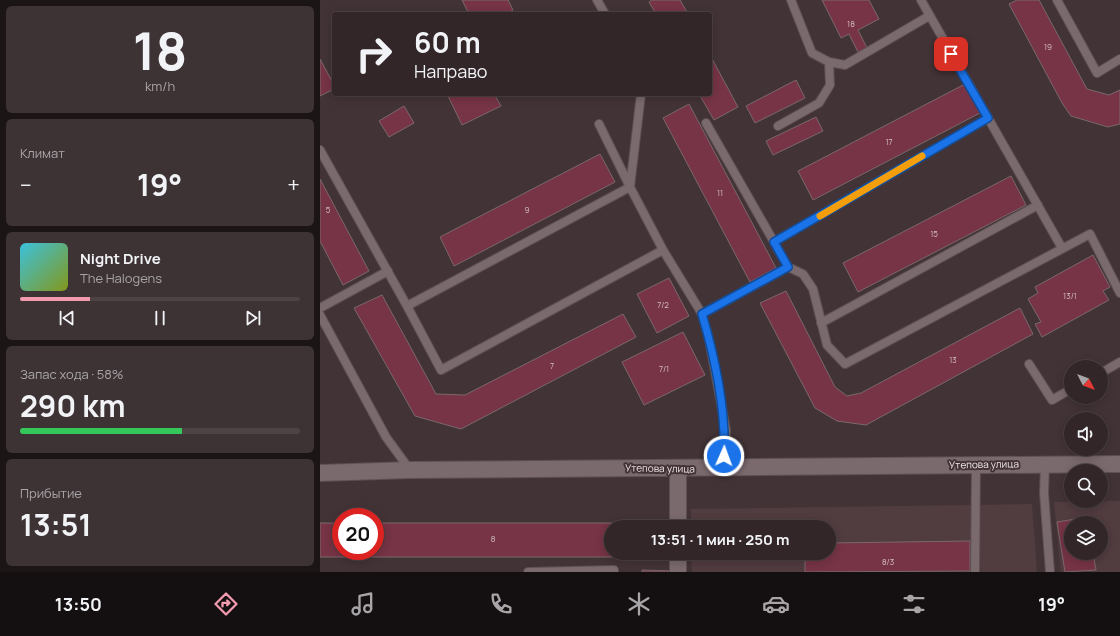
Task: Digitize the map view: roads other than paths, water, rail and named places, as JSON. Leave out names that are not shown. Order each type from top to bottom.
[{"type":"street","name":"Утепова улица","points":[[320,474],[410,470],[724,469],[976,464],[1120,464]]},
{"type":"street","points":[[678,469],[678,520]]},
{"type":"street","points":[[678,560],[678,572]]},
{"type":"lane","points":[[597,0],[604,12]]},
{"type":"lane","points":[[791,0],[812,53],[829,62],[845,65],[929,16]]},
{"type":"lane","points":[[921,0],[1062,248]]},
{"type":"lane","points":[[1057,0],[1097,73],[1120,59]]},
{"type":"lane","points":[[778,126],[819,103],[830,85],[829,62]]},
{"type":"lane","points":[[630,187],[641,96]]},
{"type":"lane","points":[[774,242],[988,118]]},
{"type":"lane","points":[[706,123],[788,267],[803,274],[813,289],[827,345],[845,364],[1090,234],[1120,293]]},
{"type":"lane","points":[[599,124],[663,250],[702,314],[709,339],[726,430],[724,469]]},
{"type":"lane","points":[[320,150],[388,271],[441,370],[663,250]]},
{"type":"lane","points":[[407,306],[630,187]]},
{"type":"lane","points":[[821,323],[1038,206]]},
{"type":"lane","points":[[702,314],[788,267]]},
{"type":"lane","points":[[320,308],[388,271]]},
{"type":"lane","points":[[320,315],[386,437],[410,470]]},
{"type":"lane","points":[[1108,369],[1120,362]]},
{"type":"lane","points":[[1029,364],[1052,400],[1064,393]]},
{"type":"lane","points":[[976,464],[976,572]]},
{"type":"lane","points":[[1045,464],[1044,493],[1050,572]]},
{"type":"lane","points":[[528,572],[614,570],[614,572]]}]
